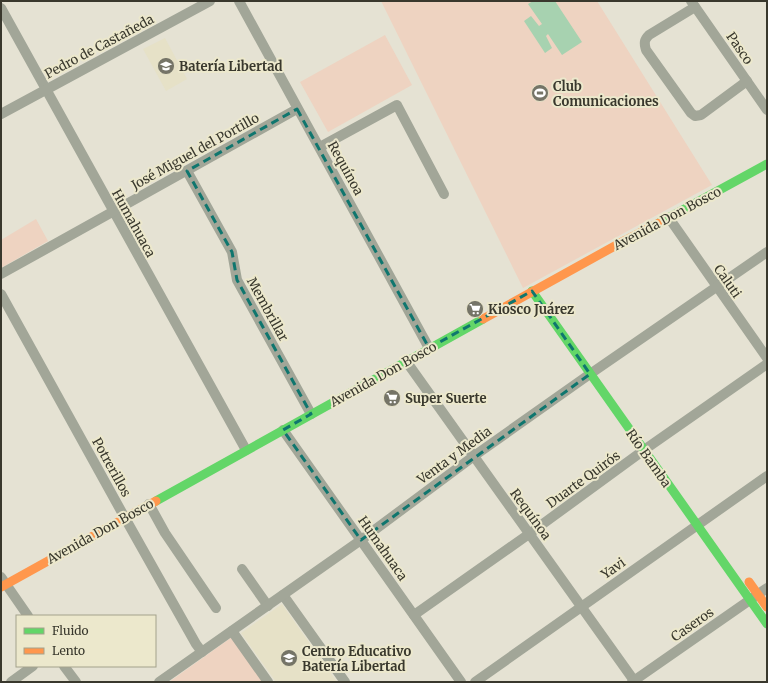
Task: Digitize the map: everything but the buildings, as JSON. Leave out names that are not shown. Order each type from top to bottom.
[{"type":"main road","name":"Avenida Don Bosco","points":[[3,583],[124,518],[536,289],[767,164]]},
{"type":"main road","name":"Río Bamba","points":[[536,289],[594,371],[650,446],[754,597],[767,607]]},
{"type":"main road","name":"Río Bamba","points":[[594,371],[638,426]]},
{"type":"main road","name":"Río Bamba","points":[[744,576],[767,624]]},
{"type":"street","name":"Pedro de Castañeda","points":[[1,114],[210,1]]},
{"type":"street","name":"Requínoa","points":[[239,1],[429,348]]},
{"type":"street","name":"Pasco","points":[[693,4],[767,110]]},
{"type":"street","points":[[693,4],[649,35],[645,40],[644,44],[646,50],[659,69],[691,113],[696,116],[700,115],[747,81]]},
{"type":"street","name":"Humahuaca","points":[[1,8],[246,450]]},
{"type":"street","points":[[320,147],[397,105],[444,194]]},
{"type":"street","name":"José Miguel del Portillo","points":[[1,274],[297,109]]},
{"type":"street","name":"Membrillar","points":[[187,171],[232,252],[237,280],[311,414]]},
{"type":"street","name":"Caluti","points":[[669,218],[767,358]]},
{"type":"street","name":"Venta y Media","points":[[161,682],[361,540],[474,456],[767,252]]},
{"type":"street","name":"Potrerillos","points":[[1,294],[124,518],[202,652]]},
{"type":"street","name":"Requínoa","points":[[406,361],[634,681]]},
{"type":"street","name":"Duarte Quirós","points":[[414,615],[767,364]]},
{"type":"street","name":"Humahuaca","points":[[283,430],[461,682]]},
{"type":"street","name":"Yavi","points":[[475,682],[767,476]]},
{"type":"street","points":[[149,504],[165,533],[216,608]]},
{"type":"street","points":[[242,569],[268,606]]},
{"type":"street","points":[[3,583],[27,615]]},
{"type":"street","name":"Caseros","points":[[634,681],[767,588]]},
{"type":"street","points":[[283,595],[345,682]]},
{"type":"street","points":[[232,631],[268,682]]},
{"type":"street","points":[[10,682],[32,667]]},
{"type":"street","points":[[65,667],[76,682]]},
{"type":"highlighted area","points":[[297,109],[429,348],[532,291],[590,374],[361,540],[283,430],[311,414],[237,280],[232,252],[187,171]]},
{"type":"shaded area","name":"Club Comunicaciones","points":[[381,1],[597,1],[712,185],[523,288]]},
{"type":"shaded area","points":[[533,1],[555,1],[582,42],[562,55],[548,34],[546,36],[552,48],[545,53],[524,21],[531,16],[539,26],[542,24],[528,4]]},
{"type":"shaded area","points":[[385,35],[412,85],[328,132],[300,82]]},
{"type":"shaded area","name":"Batería Libertad","points":[[165,38],[187,79],[166,91],[143,49]]},
{"type":"shaded area","points":[[36,219],[48,241],[1,268],[1,240]]},
{"type":"shaded area","name":"Centro Educativo Batería Libertad","points":[[282,604],[337,682],[276,682],[241,633]]},
{"type":"shaded area","points":[[232,637],[263,682],[169,682]]},
{"type":"traffic: fast","points":[[659,223],[767,164]]},
{"type":"traffic: fast","points":[[532,291],[767,624]]},
{"type":"traffic: fast","points":[[156,501],[483,319]]},
{"type":"traffic: slow","points":[[483,319],[659,223]]},
{"type":"traffic: slow","points":[[1,587],[156,501]]},
{"type":"traffic: slow","points":[[749,582],[767,607]]},
{"type":"place","name":"Batería Libertad","points":[[166,66]]},
{"type":"place","name":"Club Comunicaciones","points":[[540,93]]},
{"type":"place","name":"Kiosco Juárez","points":[[475,309]]},
{"type":"place","name":"Super Suerte","points":[[392,398]]},
{"type":"place","name":"Centro Educativo Batería Libertad","points":[[289,658]]}]
